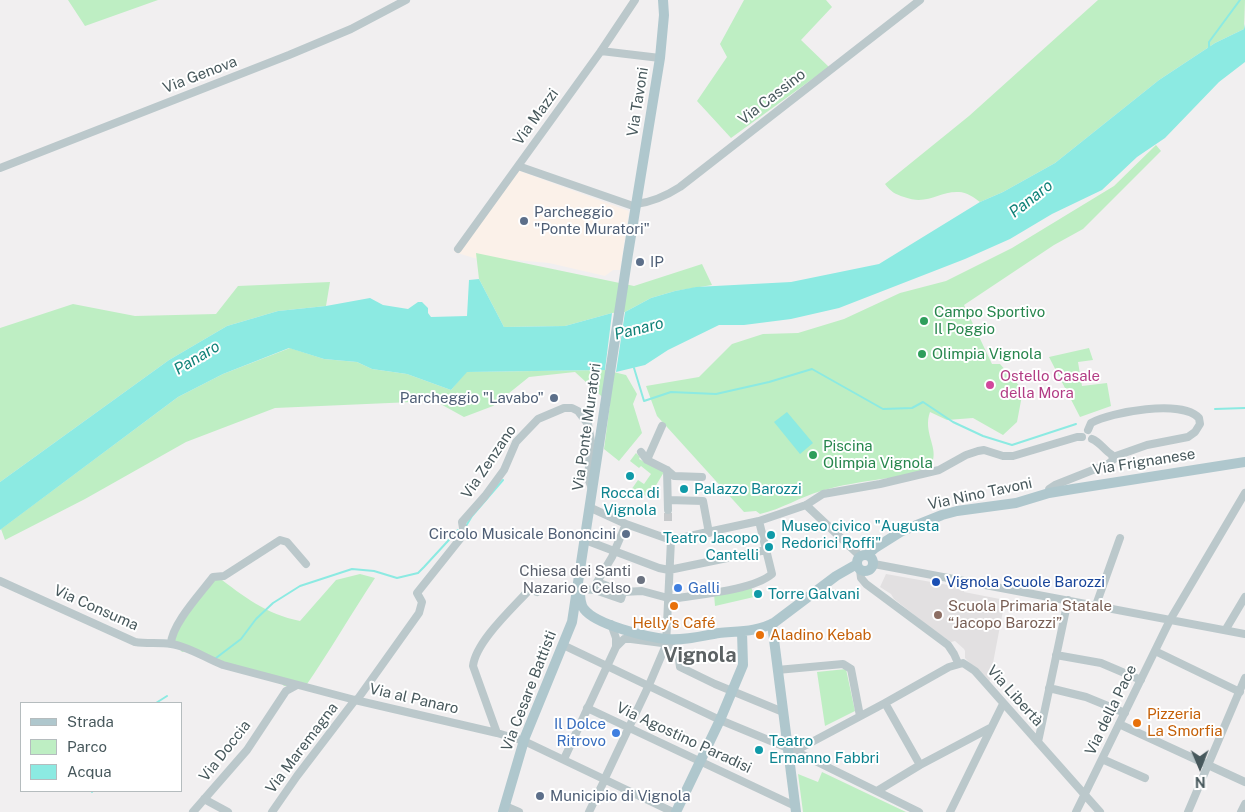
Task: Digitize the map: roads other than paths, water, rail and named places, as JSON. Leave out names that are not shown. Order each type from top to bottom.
[{"type":"main road","name":"Via Tavoni","points":[[624,278],[660,58],[664,15],[663,0]]},
{"type":"main road","name":"Via Ponte Muratori","points":[[580,584],[624,278]]},
{"type":"main road","name":"Via Frignanese","points":[[1049,493],[1245,462]]},
{"type":"main road","name":"Via Nino Tavoni","points":[[772,624],[836,576],[861,561],[876,547],[902,531],[927,520],[957,511],[1016,503],[1049,493]]},
{"type":"main road","points":[[872,558],[874,564],[869,570],[861,561],[872,558]]},
{"type":"main road","points":[[580,584],[582,605],[594,618]]},
{"type":"main road","name":"Via Cesare Battisti","points":[[504,809],[524,741],[572,622],[580,584]]},
{"type":"main road","points":[[572,622],[579,617],[594,618],[667,642],[742,632],[772,624],[783,712],[791,749],[796,809]]},
{"type":"main road","points":[[674,812],[720,720],[743,665],[742,632]]},
{"type":"street","name":"Via Genova","points":[[0,168],[289,55],[351,29],[406,0]]},
{"type":"street","name":"Via Mazzi","points":[[458,249],[635,0]]},
{"type":"street","name":"Via Cassino","points":[[636,206],[665,197],[680,187],[920,0]]},
{"type":"street","points":[[600,51],[660,58]]},
{"type":"street","points":[[518,166],[636,206]]},
{"type":"street","name":"Via Zenzano","points":[[356,700],[419,614],[422,602],[417,593],[464,534],[462,522],[485,496],[499,476],[516,442],[538,419],[564,408],[572,408],[578,411],[588,424],[591,441],[588,478],[593,491]]},
{"type":"street","points":[[590,508],[626,524],[671,540],[759,521],[806,505],[823,494],[939,470],[966,455],[978,451],[984,450],[1004,456],[1014,456],[1077,437],[1085,433],[1091,423],[1098,419],[1158,408],[1182,410],[1194,413],[1199,418],[1200,424],[1195,432],[1188,436],[1153,443],[1113,457],[1111,462],[1050,488],[1049,493]]},
{"type":"street","points":[[647,460],[662,426]]},
{"type":"street","points":[[1085,433],[1086,441],[1092,439],[1098,442],[1113,457]]},
{"type":"street","points":[[641,452],[647,460],[667,470],[674,476],[702,477]]},
{"type":"street","points":[[667,470],[668,510]]},
{"type":"street","name":"Via della Pace","points":[[1076,812],[1170,620],[1245,493]]},
{"type":"street","points":[[668,500],[703,501],[709,533]]},
{"type":"street","name":"Via Libertà","points":[[806,505],[861,561],[861,578],[866,584],[948,645],[958,663],[966,664],[972,668],[1100,812]]},
{"type":"street","points":[[626,524],[614,552],[597,582],[623,592],[642,591],[668,598],[735,588],[765,580],[772,574],[759,521]]},
{"type":"street","points":[[1096,605],[1120,538]]},
{"type":"street","points":[[171,644],[171,638],[178,624],[213,578],[224,576],[280,540],[287,542],[306,564]]},
{"type":"street","points":[[586,540],[658,568],[669,570],[766,550]]},
{"type":"street","points":[[589,812],[649,685],[667,642],[671,540]]},
{"type":"street","points":[[874,564],[1245,634]]},
{"type":"street","name":"Via Consuma","points":[[0,580],[135,642],[171,644],[186,648],[223,666],[298,685]]},
{"type":"street","points":[[580,584],[621,599],[623,592]]},
{"type":"street","points":[[497,733],[473,666],[474,656],[501,621],[534,590]]},
{"type":"street","points":[[1226,629],[1245,597]]},
{"type":"street","points":[[1038,742],[1068,600]]},
{"type":"street","points":[[564,760],[616,647],[616,638],[610,624]]},
{"type":"street","points":[[616,647],[624,640],[631,639],[667,642],[677,651],[680,668],[783,712]]},
{"type":"street","points":[[563,645],[720,720],[791,749],[919,812]]},
{"type":"street","points":[[1154,651],[1240,692]]},
{"type":"street","points":[[1056,655],[1101,663],[1141,680]]},
{"type":"street","points":[[791,749],[860,716],[936,673],[958,663]]},
{"type":"street","points":[[777,670],[843,664],[851,669],[860,716]]},
{"type":"street","points":[[1188,812],[1245,678]]},
{"type":"street","name":"Via al Panaro","points":[[298,685],[524,741],[605,777],[674,812]]},
{"type":"street","name":"Via Doccia","points":[[193,812],[247,750],[286,691],[298,685]]},
{"type":"street","points":[[1050,688],[1086,696],[1124,713]]},
{"type":"street","name":"Via Maremagna","points":[[272,812],[297,776],[356,700]]},
{"type":"street","points":[[885,703],[920,764]]},
{"type":"street","points":[[950,812],[1003,704]]},
{"type":"street","name":"Via Agostino Paradisi","points":[[588,708],[796,809]]},
{"type":"street","points":[[1119,724],[1245,782]]},
{"type":"street","points":[[877,791],[920,764],[990,728]]},
{"type":"street","points":[[1102,759],[1144,778]]},
{"type":"street","points":[[204,799],[228,812]]},
{"type":"street","points":[[1241,812],[1245,804]]},
{"type":"street","points":[[504,809],[519,812]]},
{"type":"water","name":"Panaro","points":[[1245,24],[1245,62],[1219,82],[1165,138],[1137,157],[1102,190],[1052,214],[1010,239],[965,259],[839,308],[791,319],[744,325],[719,325],[668,350],[645,365],[616,372],[625,312],[651,298],[696,287],[791,282],[879,264],[980,202],[1003,192],[1055,163],[1159,80],[1215,43],[1244,29]]},
{"type":"water","name":"Panaro","points":[[479,279],[504,327],[565,326],[612,313],[605,370],[467,372],[451,390],[407,374],[372,369],[357,362],[324,359],[289,348],[223,374],[178,397],[0,530],[0,482],[169,360],[227,326],[278,311],[326,306],[370,298],[383,305],[408,309],[418,302],[422,302],[428,308],[428,313],[431,317],[467,316],[469,280]]},
{"type":"water","points":[[787,412],[813,443],[800,454],[774,422]]},
{"type":"waterway","points":[[1209,48],[1209,42],[1240,0]]},
{"type":"waterway","points":[[634,368],[644,401],[671,392],[716,394],[769,382],[812,369],[883,409],[912,408],[923,402],[953,422],[983,436],[1012,445],[1076,424]]},
{"type":"waterway","points":[[1215,409],[1245,408]]},
{"type":"waterway","points":[[466,526],[472,516],[503,480]]},
{"type":"waterway","points":[[216,658],[241,639],[256,619],[273,603],[300,586],[352,569],[374,571],[397,578],[418,573],[458,530]]},
{"type":"waterway","points":[[158,702],[167,696]]},
{"type":"tunnel","points":[[668,510],[668,521]]},
{"type":"place","name":"Parcheggio \"Ponte Muratori\"","points":[[524,221]]},
{"type":"place","name":"IP","points":[[640,262]]},
{"type":"place","name":"Campo Sportivo Il Poggio","points":[[924,321]]},
{"type":"place","name":"Olimpia Vignola","points":[[922,354]]},
{"type":"place","name":"Ostello Casale della Mora","points":[[990,385]]},
{"type":"place","name":"Parcheggio \"Lavabo\"","points":[[554,398]]},
{"type":"place","name":"Piscina Olimpia Vignola","points":[[813,455]]},
{"type":"place","name":"Rocca di Vignola","points":[[630,476]]},
{"type":"place","name":"Palazzo Barozzi","points":[[684,489]]},
{"type":"place","name":"Circolo Musicale Bononcini","points":[[626,534]]},
{"type":"place","name":"Museo civico \"Augusta Redorici Roffi\"","points":[[771,535]]},
{"type":"place","name":"Teatro Jacopo Cantelli","points":[[769,547]]},
{"type":"place","name":"Chiesa dei Santi Nazario e Celso","points":[[641,580]]},
{"type":"place","name":"Vignola Scuole Barozzi","points":[[936,582]]},
{"type":"place","name":"Galli","points":[[678,588]]},
{"type":"place","name":"Torre Galvani","points":[[758,594]]},
{"type":"place","name":"Helly's Café","points":[[674,606]]},
{"type":"place","name":"Scuola Primaria Statale “Jacopo Barozzi”","points":[[938,615]]},
{"type":"place","name":"Aladino Kebab","points":[[760,635]]},
{"type":"place","name":"Pizzeria La Smorfia","points":[[1137,723]]},
{"type":"place","name":"Il Dolce Ritrovo","points":[[616,733]]},
{"type":"place","name":"Teatro Ermanno Fabbri","points":[[759,750]]},
{"type":"place","name":"Municipio di Vignola","points":[[540,796]]},
{"type":"district","name":"Vignola","points":[[700,656]]}]
